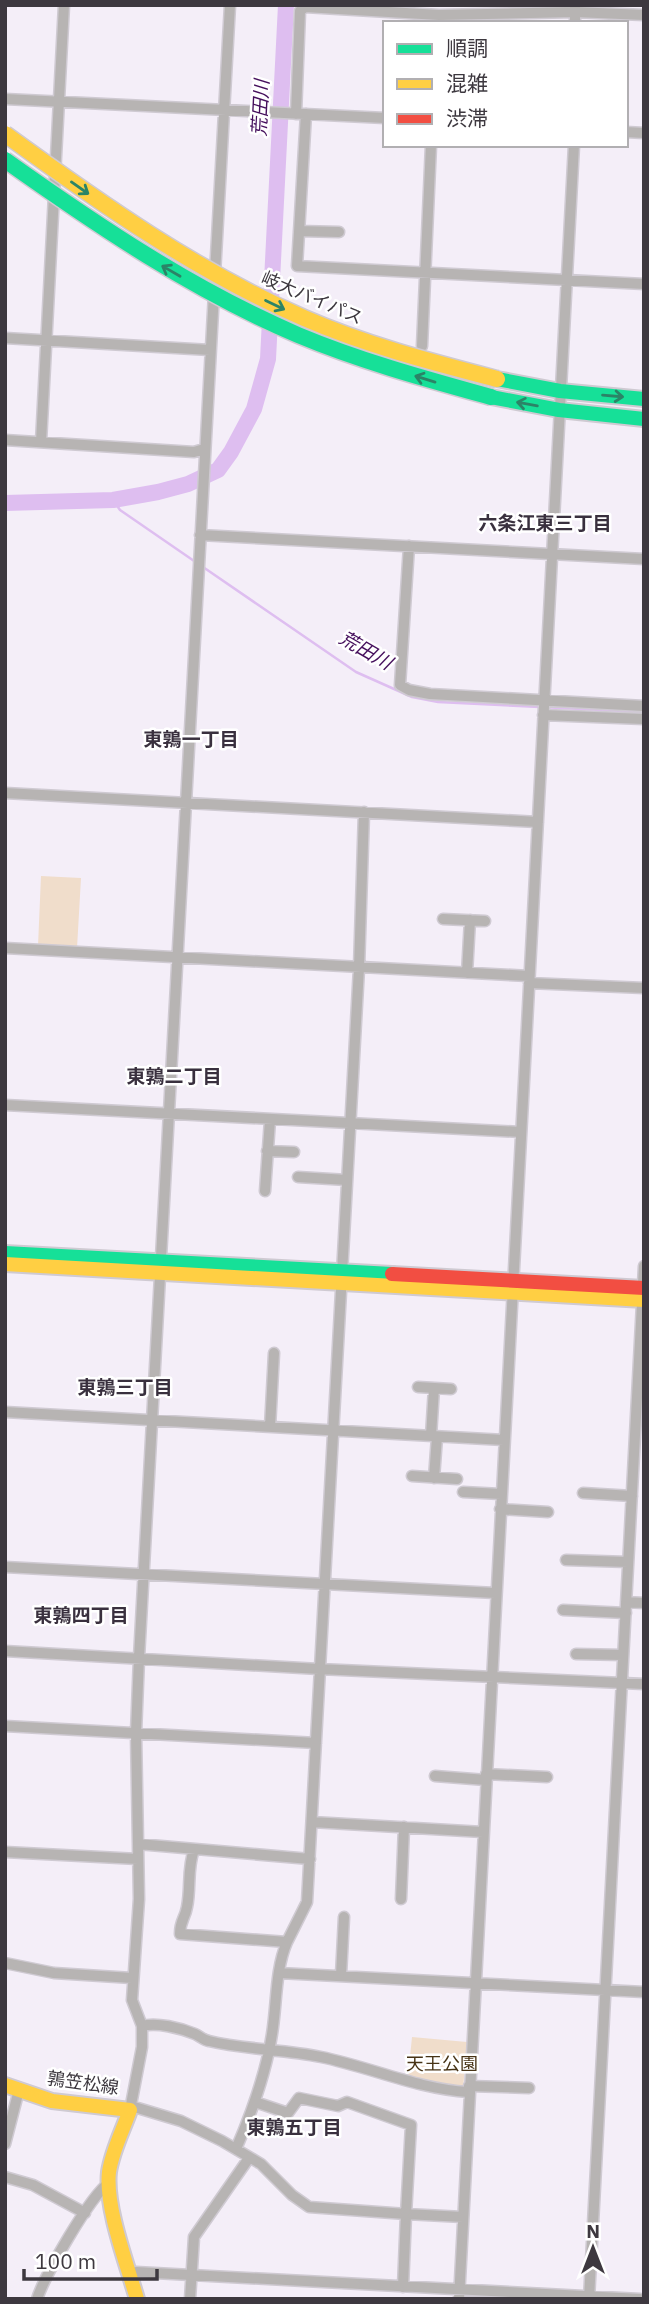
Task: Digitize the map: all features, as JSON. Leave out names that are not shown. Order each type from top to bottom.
[{"type":"main road","name":"岐大バイパス","points":[[5,134],[83,191],[200,267],[305,319],[379,346],[497,379],[561,391],[644,399]]},
{"type":"main road","name":"岐大バイパス","points":[[5,160],[129,246],[276,325],[417,376],[491,397],[559,410],[644,419]]},
{"type":"main road","points":[[5,1253],[161,1267],[643,1294]]},
{"type":"main road","points":[[5,1264],[161,1267]]},
{"type":"main road","name":"鶉笠松線","points":[[12,2087],[52,2101],[131,2108],[110,2171],[109,2183],[137,2299]]},
{"type":"street","points":[[41,442],[64,5]]},
{"type":"street","points":[[230,5],[139,1658],[136,1733],[139,1899],[132,2000],[142,2026],[142,2047],[131,2108],[181,2121],[236,2149],[261,2164],[292,2195],[309,2207],[463,2217]]},
{"type":"street","points":[[644,15],[575,13],[439,19],[421,10],[305,7],[300,11],[298,114],[298,266],[644,284]]},
{"type":"street","points":[[5,99],[383,118]]},
{"type":"street","points":[[422,346],[431,147]]},
{"type":"street","points":[[459,2294],[574,147]]},
{"type":"street","points":[[299,231],[339,232]]},
{"type":"street","points":[[5,338],[210,350]]},
{"type":"street","points":[[5,440],[204,454]]},
{"type":"street","points":[[200,535],[644,559]]},
{"type":"street","points":[[409,546],[400,685],[409,690],[429,694],[644,719]]},
{"type":"street","points":[[543,707],[644,706]]},
{"type":"street","points":[[5,793],[538,822]]},
{"type":"street","points":[[236,2149],[256,2102],[270,2049],[279,1973],[287,1942],[307,1902],[359,968],[365,813]]},
{"type":"street","points":[[443,919],[485,921]]},
{"type":"street","points":[[467,973],[470,920]]},
{"type":"street","points":[[5,948],[467,973],[644,988]]},
{"type":"street","points":[[5,1105],[521,1132]]},
{"type":"street","points":[[265,1191],[270,1120]]},
{"type":"street","points":[[267,1151],[294,1152]]},
{"type":"street","points":[[298,1177],[347,1180]]},
{"type":"street","points":[[589,2297],[628,1562],[640,1400],[644,1266]]},
{"type":"street","points":[[270,1427],[274,1353]]},
{"type":"street","points":[[418,1387],[451,1389]]},
{"type":"street","points":[[434,1388],[434,1478]]},
{"type":"street","points":[[5,1412],[504,1440]]},
{"type":"street","points":[[412,1476],[457,1479]]},
{"type":"street","points":[[464,1492],[501,1494]]},
{"type":"street","points":[[583,1493],[632,1496]]},
{"type":"street","points":[[500,1509],[548,1512]]},
{"type":"street","points":[[566,1560],[628,1562]]},
{"type":"street","points":[[5,1567],[495,1593]]},
{"type":"street","points":[[626,1602],[644,1603]]},
{"type":"street","points":[[563,1610],[626,1613]]},
{"type":"street","points":[[5,1651],[644,1684]]},
{"type":"street","points":[[576,1654],[623,1655]]},
{"type":"street","points":[[5,1726],[316,1743]]},
{"type":"street","points":[[435,1776],[547,1777]]},
{"type":"street","points":[[312,1822],[483,1832]]},
{"type":"street","points":[[401,1899],[404,1827]]},
{"type":"street","points":[[138,1844],[310,1859]]},
{"type":"street","points":[[194,1850],[190,1860],[187,1910],[180,1922],[180,1934],[287,1942]]},
{"type":"street","points":[[5,1852],[138,1859]]},
{"type":"street","points":[[341,1975],[344,1917]]},
{"type":"street","points":[[5,1963],[54,1973],[132,1978]]},
{"type":"street","points":[[279,1973],[644,1992]]},
{"type":"street","points":[[142,2026],[152,2024],[197,2034],[204,2040],[243,2048],[270,2049],[320,2057],[365,2067],[443,2091],[529,2088]]},
{"type":"street","points":[[5,2144],[12,2087]]},
{"type":"street","points":[[256,2102],[288,2113],[299,2098],[338,2106],[347,2102],[411,2125],[403,2287]]},
{"type":"street","points":[[190,2299],[194,2237],[249,2158]]},
{"type":"street","points":[[5,2177],[33,2185],[85,2213]]},
{"type":"street","points":[[37,2299],[74,2229],[101,2188],[109,2183]]},
{"type":"street","points":[[130,2275],[136,2272],[403,2287],[459,2294],[640,2299]]},
{"type":"green space","points":[[41,876],[81,878],[77,948],[38,946]]},
{"type":"green space","name":"天王公園","points":[[412,2037],[467,2042],[463,2089],[408,2077]]},
{"type":"waterway","name":"荒田川","points":[[5,503],[113,500],[158,492],[188,484],[218,470],[231,452],[254,409],[268,359],[286,5]]},
{"type":"waterway","name":"荒田川","points":[[113,500],[120,510],[197,563]]},
{"type":"waterway","name":"荒田川","points":[[203,567],[356,672],[412,697],[438,702],[644,712]]},
{"type":"traffic: fast","points":[[5,160],[147,255],[259,317],[345,353],[491,397]]},
{"type":"traffic: fast","points":[[497,379],[560,391],[644,399]]},
{"type":"traffic: fast","points":[[491,397],[559,410],[644,419]]},
{"type":"traffic: fast","points":[[5,1253],[392,1274]]},
{"type":"traffic: slow","points":[[5,134],[150,234],[264,299],[351,337],[497,379]]},
{"type":"traffic: slow","points":[[5,1264],[644,1300]]},
{"type":"traffic: slow","points":[[5,2085],[52,2101],[130,2110],[113,2156],[109,2186],[118,2236],[137,2299]]},
{"type":"traffic: jam","points":[[392,1274],[644,1288]]},
{"type":"district","name":"六条江東三丁目","points":[[545,523]]},
{"type":"district","name":"東鶉一丁目","points":[[191,739]]},
{"type":"district","name":"東鶉二丁目","points":[[174,1076]]},
{"type":"district","name":"東鶉三丁目","points":[[125,1387]]},
{"type":"district","name":"東鶉四丁目","points":[[81,1615]]},
{"type":"district","name":"東鶉五丁目","points":[[294,2127]]}]
